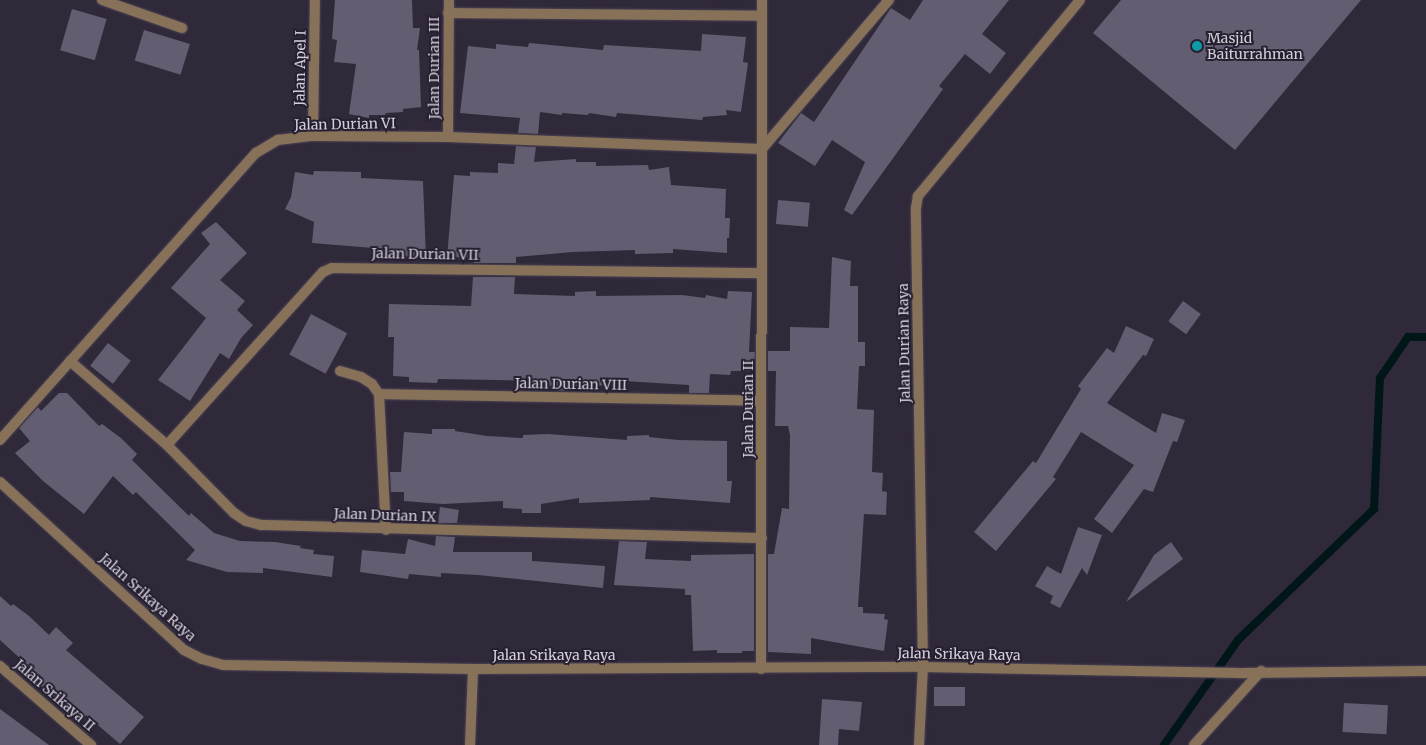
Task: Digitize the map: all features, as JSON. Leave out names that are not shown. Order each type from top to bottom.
[{"type":"street","points":[[102,0],[182,28]]},
{"type":"street","name":"Jalan Apel I","points":[[313,136],[315,0]]},
{"type":"street","name":"Jalan Durian III","points":[[448,137],[449,0]]},
{"type":"street","name":"Jalan Durian II","points":[[761,669],[762,0]]},
{"type":"street","points":[[762,150],[889,0]]},
{"type":"street","name":"Jalan Durian Raya","points":[[919,745],[923,667],[916,208],[918,196],[1080,0]]},
{"type":"street","points":[[448,13],[762,16]]},
{"type":"street","name":"Jalan Durian VI","points":[[0,440],[256,153],[278,140],[313,136],[448,137],[762,150]]},
{"type":"street","name":"Jalan Durian VII","points":[[167,445],[323,272],[332,268],[762,273]]},
{"type":"street","name":"Jalan Durian IX","points":[[70,361],[167,445],[234,513],[246,521],[261,526],[762,538]]},
{"type":"street","points":[[340,371],[361,377],[372,384],[379,394],[386,530]]},
{"type":"street","name":"Jalan Durian VIII","points":[[379,394],[761,401]]},
{"type":"street","name":"Jalan Srikaya Raya","points":[[0,482],[184,650],[202,659],[224,665],[473,669],[923,667],[1262,671]]},
{"type":"street","name":"Jalan Srikaya II","points":[[0,666],[91,745]]},
{"type":"street","points":[[470,745],[473,669]]},
{"type":"street","points":[[1194,745],[1262,671],[1426,671]]},
{"type":"building","points":[[335,0],[412,0],[413,28],[420,28],[417,50],[419,50],[421,107],[403,109],[403,112],[386,113],[385,115],[369,115],[369,118],[349,114],[356,64],[334,62],[337,40],[332,39]]},
{"type":"building","points":[[923,0],[1009,0],[982,34],[1006,53],[990,74],[965,54],[939,86],[943,89],[852,215],[844,210],[865,162],[832,140],[815,166],[778,143],[801,113],[814,122],[891,8],[910,20]]},
{"type":"building","points":[[1121,0],[1361,0],[1235,150],[1093,33]]},
{"type":"building","points":[[72,9],[107,19],[95,60],[60,50]]},
{"type":"building","points":[[144,30],[190,44],[181,75],[135,61]]},
{"type":"building","points":[[702,34],[746,37],[743,62],[748,63],[741,112],[726,110],[727,115],[703,117],[702,120],[617,113],[616,117],[589,113],[588,115],[562,113],[562,115],[540,112],[538,134],[518,133],[520,118],[460,113],[468,46],[496,49],[496,44],[528,47],[529,43],[603,50],[604,45],[701,51]]},
{"type":"building","points":[[516,146],[536,147],[534,162],[576,159],[576,162],[596,162],[596,166],[648,165],[649,170],[669,167],[671,185],[726,189],[725,218],[730,218],[727,253],[673,249],[673,253],[635,254],[635,250],[573,252],[516,257],[516,263],[474,263],[474,258],[447,257],[454,175],[470,176],[470,172],[498,173],[498,163],[514,164]]},
{"type":"building","points":[[314,171],[361,172],[361,178],[423,181],[426,258],[386,258],[386,249],[312,243],[314,222],[285,209],[291,197],[295,172],[313,175]]},
{"type":"building","points":[[778,200],[810,203],[808,227],[776,224]]},
{"type":"building","points":[[216,222],[247,253],[220,280],[245,301],[237,310],[253,325],[241,338],[229,359],[220,353],[190,401],[158,380],[206,318],[171,288],[210,244],[201,233]]},
{"type":"building","points":[[832,257],[851,261],[850,286],[858,286],[858,342],[865,342],[865,366],[859,366],[857,409],[874,410],[872,472],[883,473],[882,491],[887,492],[886,515],[864,514],[858,607],[863,607],[863,613],[885,614],[884,619],[888,620],[884,651],[811,638],[811,654],[768,652],[768,554],[774,554],[782,508],[789,509],[790,435],[788,426],[775,426],[776,371],[768,371],[768,351],[790,351],[790,327],[829,328]]},
{"type":"building","points":[[473,277],[515,277],[514,294],[575,296],[575,292],[596,291],[596,296],[682,295],[705,298],[706,295],[727,299],[728,291],[752,292],[749,352],[755,352],[755,371],[731,371],[730,375],[710,374],[709,393],[689,393],[689,385],[624,381],[624,385],[575,386],[575,391],[550,390],[549,381],[438,379],[437,383],[409,382],[409,377],[393,376],[394,337],[388,337],[389,304],[471,306]]},
{"type":"building","points":[[1183,301],[1201,314],[1186,334],[1168,321]]},
{"type":"building","points":[[311,314],[347,333],[326,374],[289,355]]},
{"type":"building","points":[[1126,326],[1154,339],[1146,356],[1143,355],[1107,403],[1156,433],[1162,413],[1185,420],[1177,442],[1173,441],[1153,492],[1144,489],[1112,533],[1094,519],[1134,465],[1081,432],[1053,477],[1056,479],[996,551],[974,532],[1033,461],[1036,463],[1081,389],[1078,386],[1107,348],[1114,353]]},
{"type":"building","points":[[108,343],[131,361],[113,384],[90,366]]},
{"type":"building","points":[[59,393],[67,393],[99,426],[102,424],[121,438],[137,454],[132,460],[189,516],[191,513],[214,533],[240,541],[275,542],[301,546],[300,548],[314,550],[313,554],[334,556],[332,577],[263,568],[263,573],[227,572],[186,560],[195,550],[136,492],[133,495],[113,476],[84,514],[43,481],[15,453],[30,441],[19,428],[38,407],[41,411]]},
{"type":"building","points":[[432,429],[455,429],[455,431],[487,436],[523,438],[523,435],[548,434],[627,440],[627,436],[649,435],[649,437],[678,440],[727,441],[727,481],[732,481],[730,503],[650,497],[650,500],[579,503],[579,498],[541,504],[541,513],[522,513],[522,509],[503,508],[503,501],[443,504],[404,501],[404,492],[391,492],[390,472],[401,472],[404,432],[432,434]]},
{"type":"building","points":[[440,507],[459,510],[457,523],[438,523]]},
{"type":"building","points":[[1078,527],[1102,535],[1087,575],[1082,568],[1060,608],[1050,603],[1053,596],[1035,586],[1047,566],[1061,574]]},
{"type":"building","points":[[436,536],[455,537],[453,552],[532,552],[532,561],[605,566],[603,588],[478,575],[441,573],[441,577],[409,574],[408,579],[360,572],[362,550],[405,554],[408,539],[435,546]]},
{"type":"building","points":[[619,541],[647,542],[645,559],[691,561],[691,555],[754,554],[754,651],[717,653],[717,650],[693,651],[691,595],[685,595],[685,589],[614,585]]},
{"type":"building","points":[[1171,542],[1183,559],[1126,602],[1154,555]]},
{"type":"building","points":[[0,596],[11,606],[13,604],[29,616],[49,635],[56,627],[73,643],[66,650],[144,717],[120,744],[86,715],[83,719],[56,695],[54,698],[19,666],[24,662],[0,640]]},
{"type":"building","points":[[934,687],[965,687],[965,706],[934,706]]},
{"type":"building","points":[[822,699],[862,702],[859,731],[839,729],[838,745],[819,745]]},
{"type":"building","points":[[1344,703],[1388,705],[1386,734],[1342,732]]},
{"type":"building","points":[[0,709],[49,745],[0,745]]},
{"type":"waterway","points":[[1164,745],[1238,640],[1374,509],[1380,378],[1408,337],[1426,337]]},
{"type":"place","name":"Masjid Baiturrahman","points":[[1197,46]]}]
